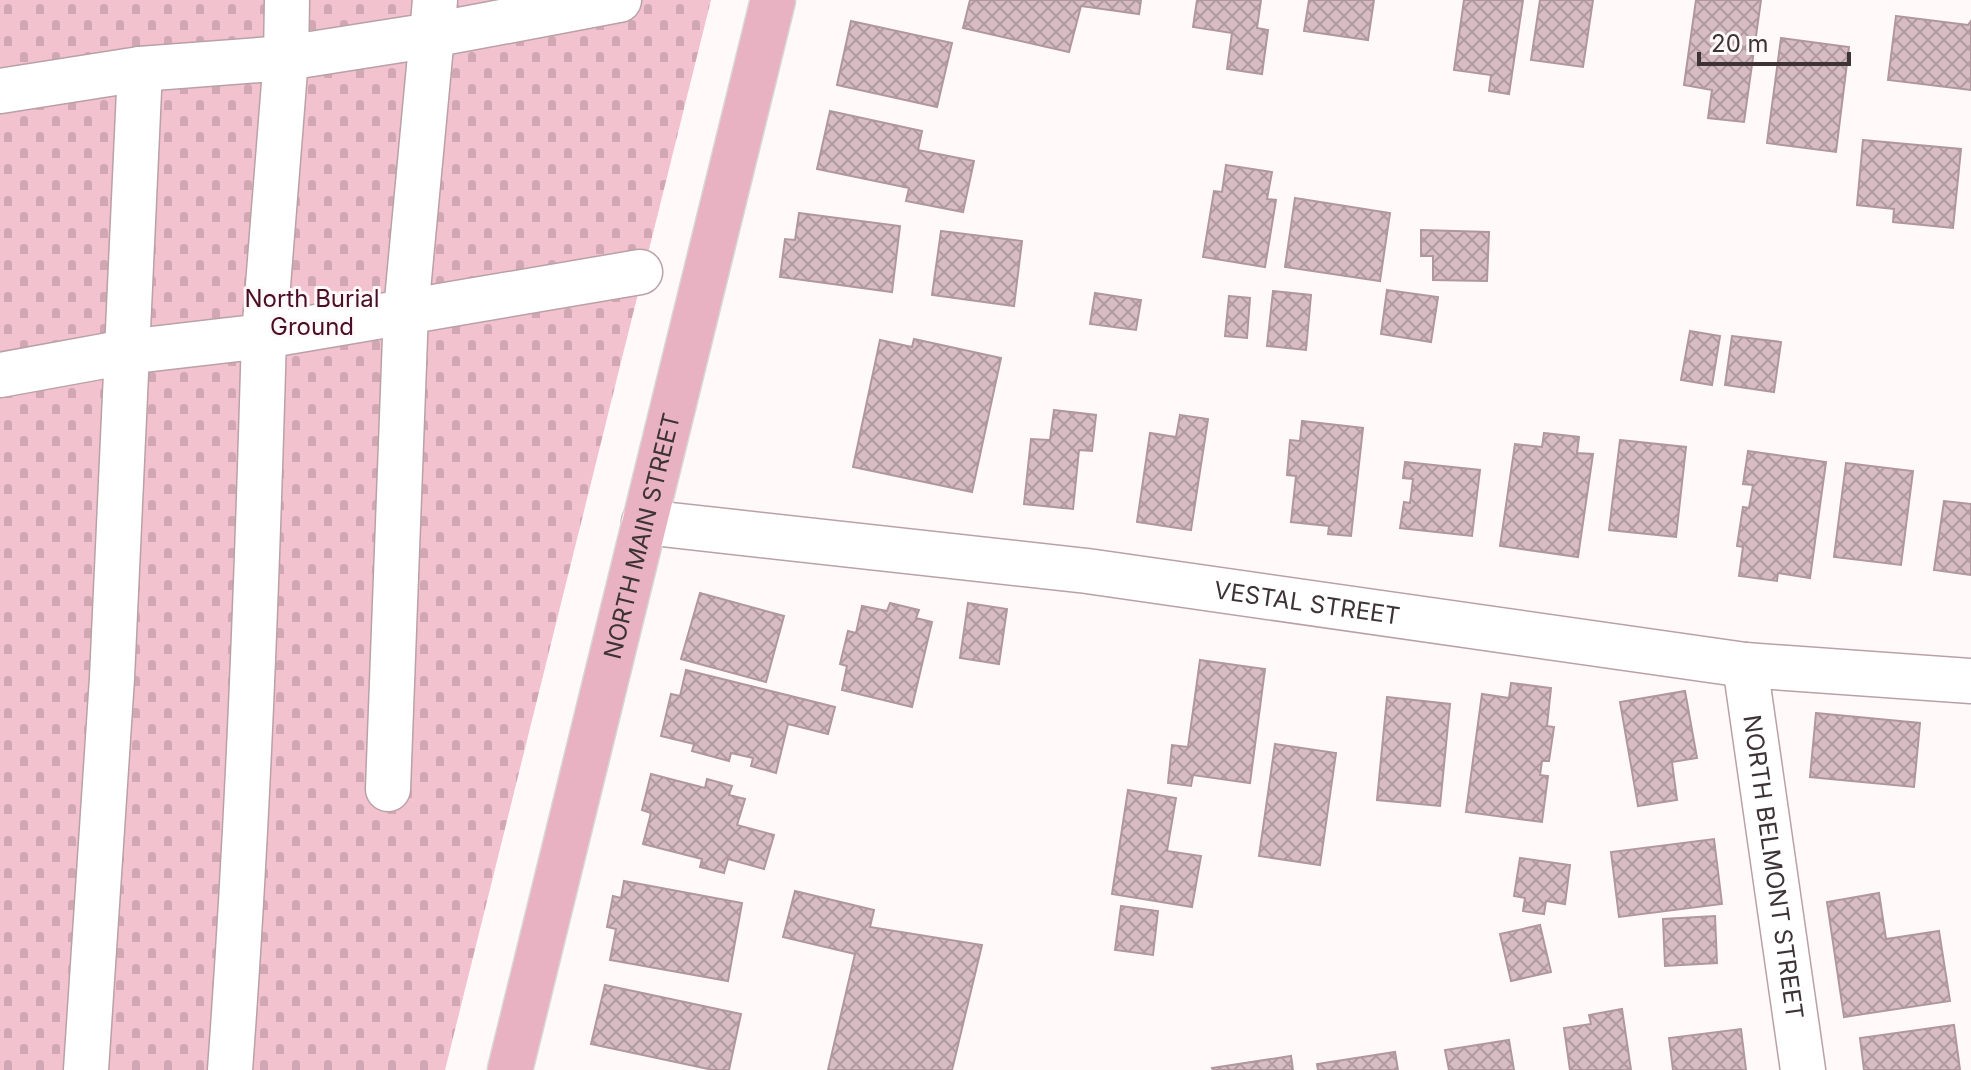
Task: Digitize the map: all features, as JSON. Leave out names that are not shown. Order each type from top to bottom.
[{"type":"main road","name":"NORTH MAIN STREET","points":[[510,1070],[773,0]]},
{"type":"street","points":[[230,1070],[259,509],[264,336],[286,58],[287,0]]},
{"type":"street","points":[[0,91],[140,69],[286,58],[434,18],[619,0]]},
{"type":"street","points":[[388,789],[406,311],[434,18]]},
{"type":"street","points":[[86,1070],[112,678],[140,69]]},
{"type":"street","points":[[0,375],[126,352],[264,336],[640,272]]},
{"type":"street","name":"VESTAL STREET","points":[[644,522],[1087,571],[1745,665],[1971,681]]},
{"type":"street","name":"NORTH BELMONT STREET","points":[[1745,665],[1803,1070]]},
{"type":"green space","name":"North Burial Ground","points":[[0,0],[711,0],[445,1070],[0,1070]]},
{"type":"building","points":[[970,0],[1141,0],[1139,14],[1081,6],[1069,52],[963,28]]},
{"type":"building","points":[[1197,0],[1261,0],[1257,28],[1268,30],[1262,74],[1227,69],[1232,33],[1193,27]]},
{"type":"building","points":[[1309,0],[1374,0],[1368,40],[1304,31]]},
{"type":"building","points":[[1464,0],[1523,0],[1509,94],[1489,91],[1491,75],[1454,70]]},
{"type":"building","points":[[1540,0],[1593,0],[1583,67],[1531,60]]},
{"type":"building","points":[[1696,0],[1761,0],[1744,122],[1708,118],[1712,90],[1684,85]]},
{"type":"building","points":[[1896,16],[1968,25],[1971,21],[1971,90],[1888,80]]},
{"type":"building","points":[[851,21],[952,43],[937,107],[837,85]]},
{"type":"building","points":[[1781,38],[1849,47],[1836,152],[1767,143]]},
{"type":"building","points":[[830,111],[922,131],[918,150],[974,161],[963,212],[906,201],[909,188],[817,169]]},
{"type":"building","points":[[1863,140],[1961,149],[1953,228],[1893,222],[1894,209],[1857,205]]},
{"type":"building","points":[[1226,165],[1272,172],[1267,199],[1276,200],[1265,267],[1203,257],[1214,191],[1222,192]]},
{"type":"building","points":[[1295,198],[1390,213],[1380,281],[1285,267]]},
{"type":"building","points":[[799,213],[900,226],[892,292],[780,277],[785,239],[795,240]]},
{"type":"building","points":[[1421,230],[1489,232],[1487,281],[1433,280],[1433,256],[1421,256]]},
{"type":"building","points":[[941,231],[1022,241],[1014,306],[932,295]]},
{"type":"building","points":[[1387,290],[1438,297],[1431,342],[1381,334]]},
{"type":"building","points":[[1273,291],[1311,295],[1306,350],[1267,346]]},
{"type":"building","points":[[1095,293],[1141,300],[1136,330],[1090,324]]},
{"type":"building","points":[[1229,296],[1250,298],[1247,338],[1225,336]]},
{"type":"building","points":[[1690,331],[1720,336],[1712,385],[1681,380]]},
{"type":"building","points":[[1732,336],[1781,342],[1774,392],[1725,385]]},
{"type":"building","points":[[914,339],[1001,358],[972,492],[853,467],[880,340],[912,347]]},
{"type":"building","points":[[1054,410],[1096,415],[1092,451],[1079,450],[1073,509],[1024,504],[1031,439],[1050,440]]},
{"type":"building","points":[[1180,415],[1208,419],[1191,530],[1137,522],[1150,433],[1176,437]]},
{"type":"building","points":[[1302,421],[1363,428],[1351,536],[1328,534],[1329,526],[1291,522],[1296,476],[1287,475],[1290,440],[1300,441]]},
{"type":"building","points":[[1544,433],[1579,437],[1577,453],[1593,454],[1578,557],[1500,546],[1515,444],[1542,447]]},
{"type":"building","points":[[1620,440],[1686,447],[1676,537],[1609,530]]},
{"type":"building","points":[[1748,451],[1826,462],[1810,578],[1778,573],[1777,581],[1739,576],[1743,547],[1737,546],[1743,507],[1749,508],[1753,485],[1743,484]]},
{"type":"building","points":[[1405,462],[1480,470],[1472,536],[1400,528],[1404,502],[1410,503],[1413,479],[1403,478]]},
{"type":"building","points":[[1846,463],[1913,471],[1901,565],[1834,557]]},
{"type":"building","points":[[1944,501],[1971,504],[1971,575],[1934,570]]},
{"type":"building","points":[[700,593],[784,616],[766,682],[681,659]]},
{"type":"building","points":[[890,603],[919,610],[916,618],[932,622],[912,707],[842,690],[847,666],[840,664],[848,631],[856,633],[862,606],[887,611]]},
{"type":"building","points":[[968,603],[1007,609],[999,664],[960,658]]},
{"type":"building","points":[[1200,660],[1265,669],[1250,783],[1193,775],[1191,786],[1168,783],[1172,745],[1188,747]]},
{"type":"building","points":[[686,670],[835,707],[828,734],[788,724],[776,773],[751,766],[753,758],[731,753],[729,761],[692,751],[694,744],[661,736],[671,694],[680,696]]},
{"type":"building","points":[[1511,683],[1551,688],[1547,726],[1554,727],[1549,761],[1542,761],[1540,775],[1548,776],[1542,822],[1466,812],[1482,694],[1509,698]]},
{"type":"building","points":[[1685,691],[1697,758],[1672,762],[1677,800],[1638,806],[1620,702]]},
{"type":"building","points":[[1387,697],[1450,704],[1440,806],[1377,800]]},
{"type":"building","points":[[1816,713],[1920,723],[1914,787],[1810,777]]},
{"type":"building","points":[[1275,744],[1336,753],[1320,865],[1259,856]]},
{"type":"building","points":[[651,774],[705,788],[707,779],[732,786],[729,795],[745,799],[737,825],[774,835],[764,869],[728,859],[724,873],[700,867],[702,859],[643,844],[651,813],[642,810]]},
{"type":"building","points":[[1128,790],[1176,798],[1167,851],[1201,856],[1192,907],[1112,894]]},
{"type":"building","points":[[1714,839],[1722,904],[1619,917],[1611,852]]},
{"type":"building","points":[[1520,858],[1570,865],[1565,904],[1546,901],[1544,914],[1523,911],[1525,898],[1514,896]]},
{"type":"building","points":[[624,881],[742,903],[728,981],[610,960],[616,929],[607,927],[613,896],[621,898]]},
{"type":"building","points":[[795,891],[874,910],[870,927],[982,945],[952,1070],[828,1070],[855,954],[783,937]]},
{"type":"building","points":[[1879,893],[1886,939],[1939,931],[1950,1001],[1844,1017],[1827,902]]},
{"type":"building","points":[[1121,906],[1158,911],[1153,955],[1115,950]]},
{"type":"building","points":[[1715,916],[1717,963],[1665,966],[1663,919]]},
{"type":"building","points":[[1540,925],[1551,972],[1511,981],[1500,934]]},
{"type":"building","points":[[605,985],[741,1014],[729,1070],[713,1070],[591,1044]]},
{"type":"building","points":[[1622,1009],[1631,1070],[1570,1070],[1564,1028],[1591,1024],[1589,1015]]},
{"type":"building","points":[[1954,1025],[1960,1070],[1864,1070],[1860,1038]]},
{"type":"building","points":[[1741,1029],[1746,1070],[1673,1070],[1669,1038]]},
{"type":"building","points":[[1509,1040],[1514,1070],[1449,1070],[1445,1050]]},
{"type":"building","points":[[1395,1052],[1398,1070],[1318,1070],[1317,1064]]},
{"type":"building","points":[[1291,1056],[1293,1070],[1212,1068]]}]
